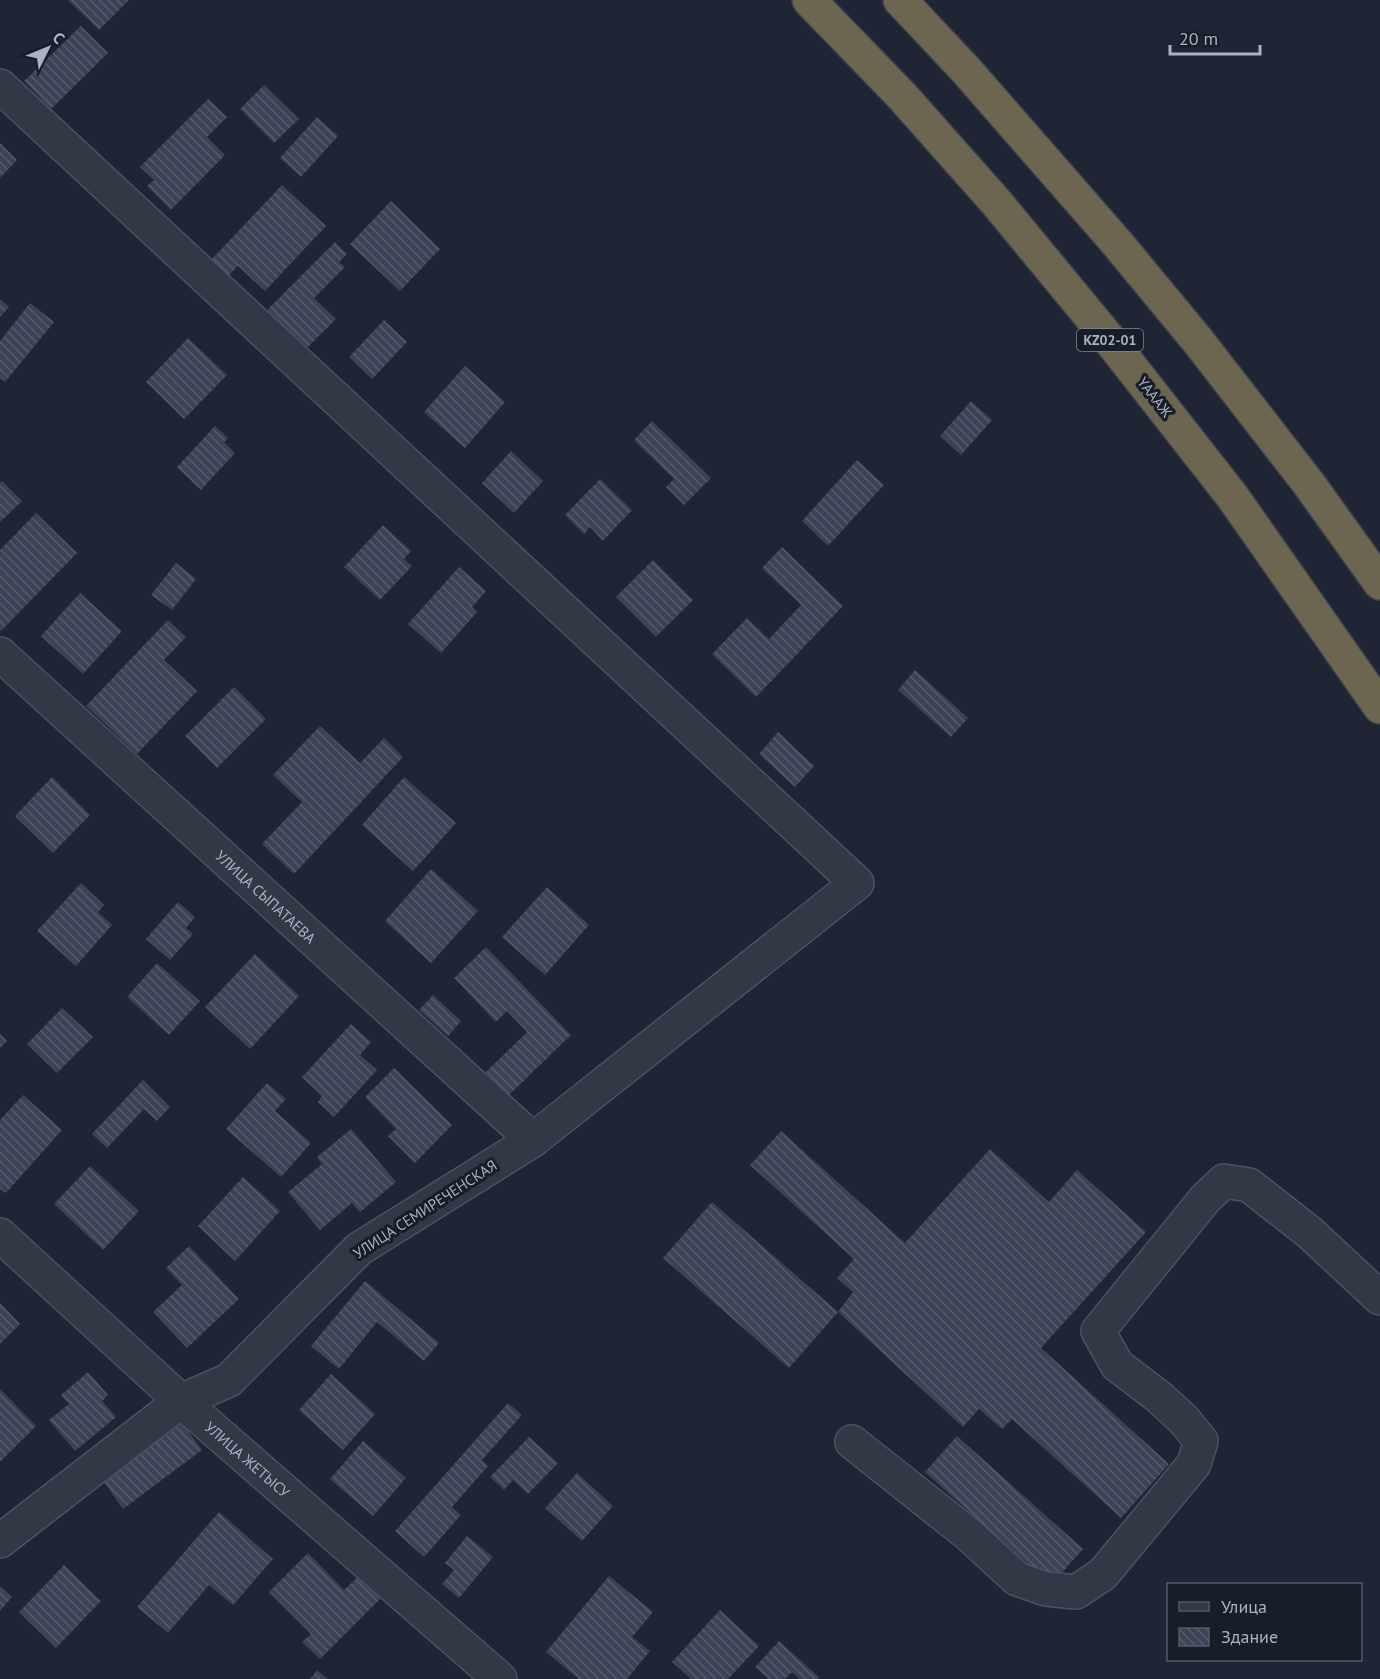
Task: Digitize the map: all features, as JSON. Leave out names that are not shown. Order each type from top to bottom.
[{"type":"highway","name":"ҮАААЖ","points":[[809,0],[902,96],[988,193],[1109,339],[1232,496],[1380,707]]},
{"type":"highway","points":[[900,0],[965,69],[1117,243],[1191,332],[1309,484],[1380,583]]},
{"type":"street","name":"УЛИЦА СЕМИРЕЧЕНСКАЯ","points":[[0,86],[857,883],[533,1140],[359,1249],[229,1380],[181,1401],[0,1541]]},
{"type":"street","name":"УЛИЦА СЫПАТАЕВА","points":[[0,654],[533,1140]]},
{"type":"street","points":[[852,1442],[968,1534],[1017,1579],[1046,1589],[1076,1592],[1103,1574],[1194,1464],[1201,1441],[1184,1420],[1159,1397],[1117,1365],[1098,1331],[1205,1199],[1224,1181],[1249,1185],[1309,1232],[1380,1298]]},
{"type":"street","name":"УЛИЦА ЖЕТЫСУ","points":[[0,1235],[181,1401],[500,1679]]},
{"type":"building","points":[[68,0],[129,0],[99,30]]},
{"type":"building","points":[[81,26],[108,53],[51,109],[24,81]]},
{"type":"building","points":[[264,85],[299,119],[274,143],[240,109]]},
{"type":"building","points":[[208,99],[227,117],[207,137],[225,155],[171,210],[147,186],[154,180],[140,167]]},
{"type":"building","points":[[317,117],[338,136],[301,177],[280,158]]},
{"type":"building","points":[[0,143],[17,160],[0,178]]},
{"type":"building","points":[[282,185],[326,226],[265,291],[238,266],[228,276],[211,260]]},
{"type":"building","points":[[391,201],[440,249],[400,291],[350,244]]},
{"type":"building","points":[[335,242],[347,254],[339,262],[345,267],[314,298],[336,319],[306,349],[267,310]]},
{"type":"building","points":[[0,299],[9,307],[0,317]]},
{"type":"building","points":[[30,303],[54,322],[5,382],[0,378],[0,341]]},
{"type":"building","points":[[384,320],[407,342],[372,379],[349,357]]},
{"type":"building","points":[[188,338],[227,375],[184,419],[146,382]]},
{"type":"building","points":[[465,366],[505,402],[465,448],[424,412]]},
{"type":"building","points":[[971,401],[992,420],[961,455],[940,436]]},
{"type":"building","points":[[652,421],[711,478],[684,505],[666,487],[674,479],[634,440]]},
{"type":"building","points":[[215,426],[228,438],[224,442],[235,453],[201,490],[177,467]]},
{"type":"building","points":[[511,451],[543,481],[514,513],[482,483]]},
{"type":"building","points":[[857,460],[884,485],[828,546],[802,521]]},
{"type":"building","points":[[600,479],[632,510],[603,541],[590,527],[584,534],[565,515]]},
{"type":"building","points":[[2,481],[22,501],[0,522],[0,483]]},
{"type":"building","points":[[36,513],[77,553],[1,631],[0,550]]},
{"type":"building","points":[[383,525],[411,551],[404,559],[412,566],[380,600],[344,567]]},
{"type":"building","points":[[782,547],[843,606],[756,697],[712,654],[747,618],[769,639],[801,605],[762,568]]},
{"type":"building","points":[[653,560],[693,600],[656,637],[616,597]]},
{"type":"building","points":[[176,563],[196,579],[172,610],[151,595]]},
{"type":"building","points":[[459,567],[486,591],[472,607],[477,612],[441,653],[408,624]]},
{"type":"building","points":[[80,593],[122,631],[83,674],[41,636]]},
{"type":"building","points":[[168,620],[186,637],[164,660],[197,691],[137,754],[86,706]]},
{"type":"building","points":[[915,670],[968,718],[951,737],[898,690]]},
{"type":"building","points":[[234,687],[266,719],[217,768],[185,736]]},
{"type":"building","points":[[320,726],[360,763],[384,738],[403,757],[294,874],[262,844],[302,802],[273,775]]},
{"type":"building","points":[[778,732],[814,766],[795,787],[759,754]]},
{"type":"building","points":[[52,777],[90,815],[53,853],[15,816]]},
{"type":"building","points":[[404,777],[456,823],[413,871],[362,825]]},
{"type":"building","points":[[431,869],[478,911],[431,963],[385,921]]},
{"type":"building","points":[[81,883],[104,905],[98,912],[112,925],[76,966],[37,931]]},
{"type":"building","points":[[547,887],[589,925],[545,975],[502,937]]},
{"type":"building","points":[[178,902],[195,917],[186,928],[193,934],[170,960],[146,939]]},
{"type":"building","points":[[486,947],[571,1035],[509,1095],[486,1072],[527,1032],[507,1011],[496,1022],[454,978]]},
{"type":"building","points":[[255,954],[299,996],[250,1049],[205,1007]]},
{"type":"building","points":[[157,963],[200,1001],[169,1035],[127,997]]},
{"type":"building","points":[[433,995],[461,1021],[448,1036],[419,1010]]},
{"type":"building","points":[[62,1008],[93,1037],[57,1073],[27,1044]]},
{"type":"building","points":[[351,1024],[371,1042],[360,1055],[377,1070],[334,1117],[318,1102],[322,1096],[302,1077]]},
{"type":"building","points":[[0,1034],[7,1041],[0,1048]]},
{"type":"building","points":[[394,1068],[452,1125],[415,1163],[388,1136],[396,1129],[365,1097]]},
{"type":"building","points":[[143,1080],[170,1107],[157,1121],[144,1109],[107,1148],[92,1134]]},
{"type":"building","points":[[267,1083],[286,1099],[275,1111],[311,1143],[281,1177],[226,1129]]},
{"type":"building","points":[[23,1095],[62,1130],[6,1193],[0,1189],[0,1120]]},
{"type":"building","points":[[351,1129],[396,1182],[360,1212],[352,1203],[320,1230],[288,1192],[322,1164],[317,1157]]},
{"type":"building","points":[[781,1131],[905,1243],[990,1149],[1049,1202],[1077,1170],[1146,1232],[1041,1348],[1169,1464],[1121,1518],[1012,1419],[1002,1429],[979,1409],[963,1427],[838,1312],[853,1292],[837,1278],[854,1259],[750,1165]]},
{"type":"building","points":[[90,1166],[139,1211],[103,1250],[54,1204]]},
{"type":"building","points":[[243,1177],[280,1211],[235,1261],[198,1226]]},
{"type":"building","points":[[712,1202],[838,1312],[789,1368],[663,1258]]},
{"type":"building","points":[[189,1246],[239,1299],[187,1348],[153,1312],[182,1285],[166,1268]]},
{"type":"building","points":[[365,1281],[439,1343],[424,1361],[377,1322],[339,1369],[311,1346]]},
{"type":"building","points":[[0,1303],[20,1324],[0,1344]]},
{"type":"building","points":[[88,1372],[108,1395],[102,1401],[116,1417],[75,1451],[49,1420],[69,1404],[61,1395]]},
{"type":"building","points":[[331,1374],[375,1414],[343,1450],[299,1410]]},
{"type":"building","points":[[0,1389],[36,1426],[0,1462]]},
{"type":"building","points":[[508,1403],[522,1415],[482,1460],[488,1466],[452,1507],[461,1515],[424,1557],[395,1531]]},
{"type":"building","points":[[182,1423],[202,1450],[123,1509],[104,1482]]},
{"type":"building","points":[[957,1436],[1083,1549],[1051,1585],[925,1472]]},
{"type":"building","points":[[529,1437],[558,1463],[528,1494],[513,1480],[504,1490],[490,1477]]},
{"type":"building","points":[[363,1441],[406,1478],[373,1516],[330,1479]]},
{"type":"building","points":[[577,1473],[613,1506],[582,1541],[545,1508]]},
{"type":"building","points":[[219,1512],[273,1559],[233,1605],[209,1585],[168,1633],[137,1607]]},
{"type":"building","points":[[467,1536],[493,1557],[459,1598],[442,1584],[454,1570],[445,1563]]},
{"type":"building","points":[[308,1553],[344,1590],[359,1576],[381,1598],[320,1659],[302,1642],[311,1634],[269,1592]]},
{"type":"building","points":[[64,1565],[101,1601],[56,1648],[19,1612]]},
{"type":"building","points":[[609,1576],[653,1612],[632,1637],[650,1651],[627,1679],[579,1679],[546,1652]]},
{"type":"building","points":[[0,1586],[12,1597],[0,1611]]},
{"type":"building","points":[[720,1610],[759,1646],[728,1679],[691,1679],[672,1662]]},
{"type":"building","points":[[779,1641],[819,1677],[800,1679],[792,1672],[785,1679],[769,1679],[755,1667]]},
{"type":"building","points":[[317,1670],[328,1679],[310,1679]]}]
